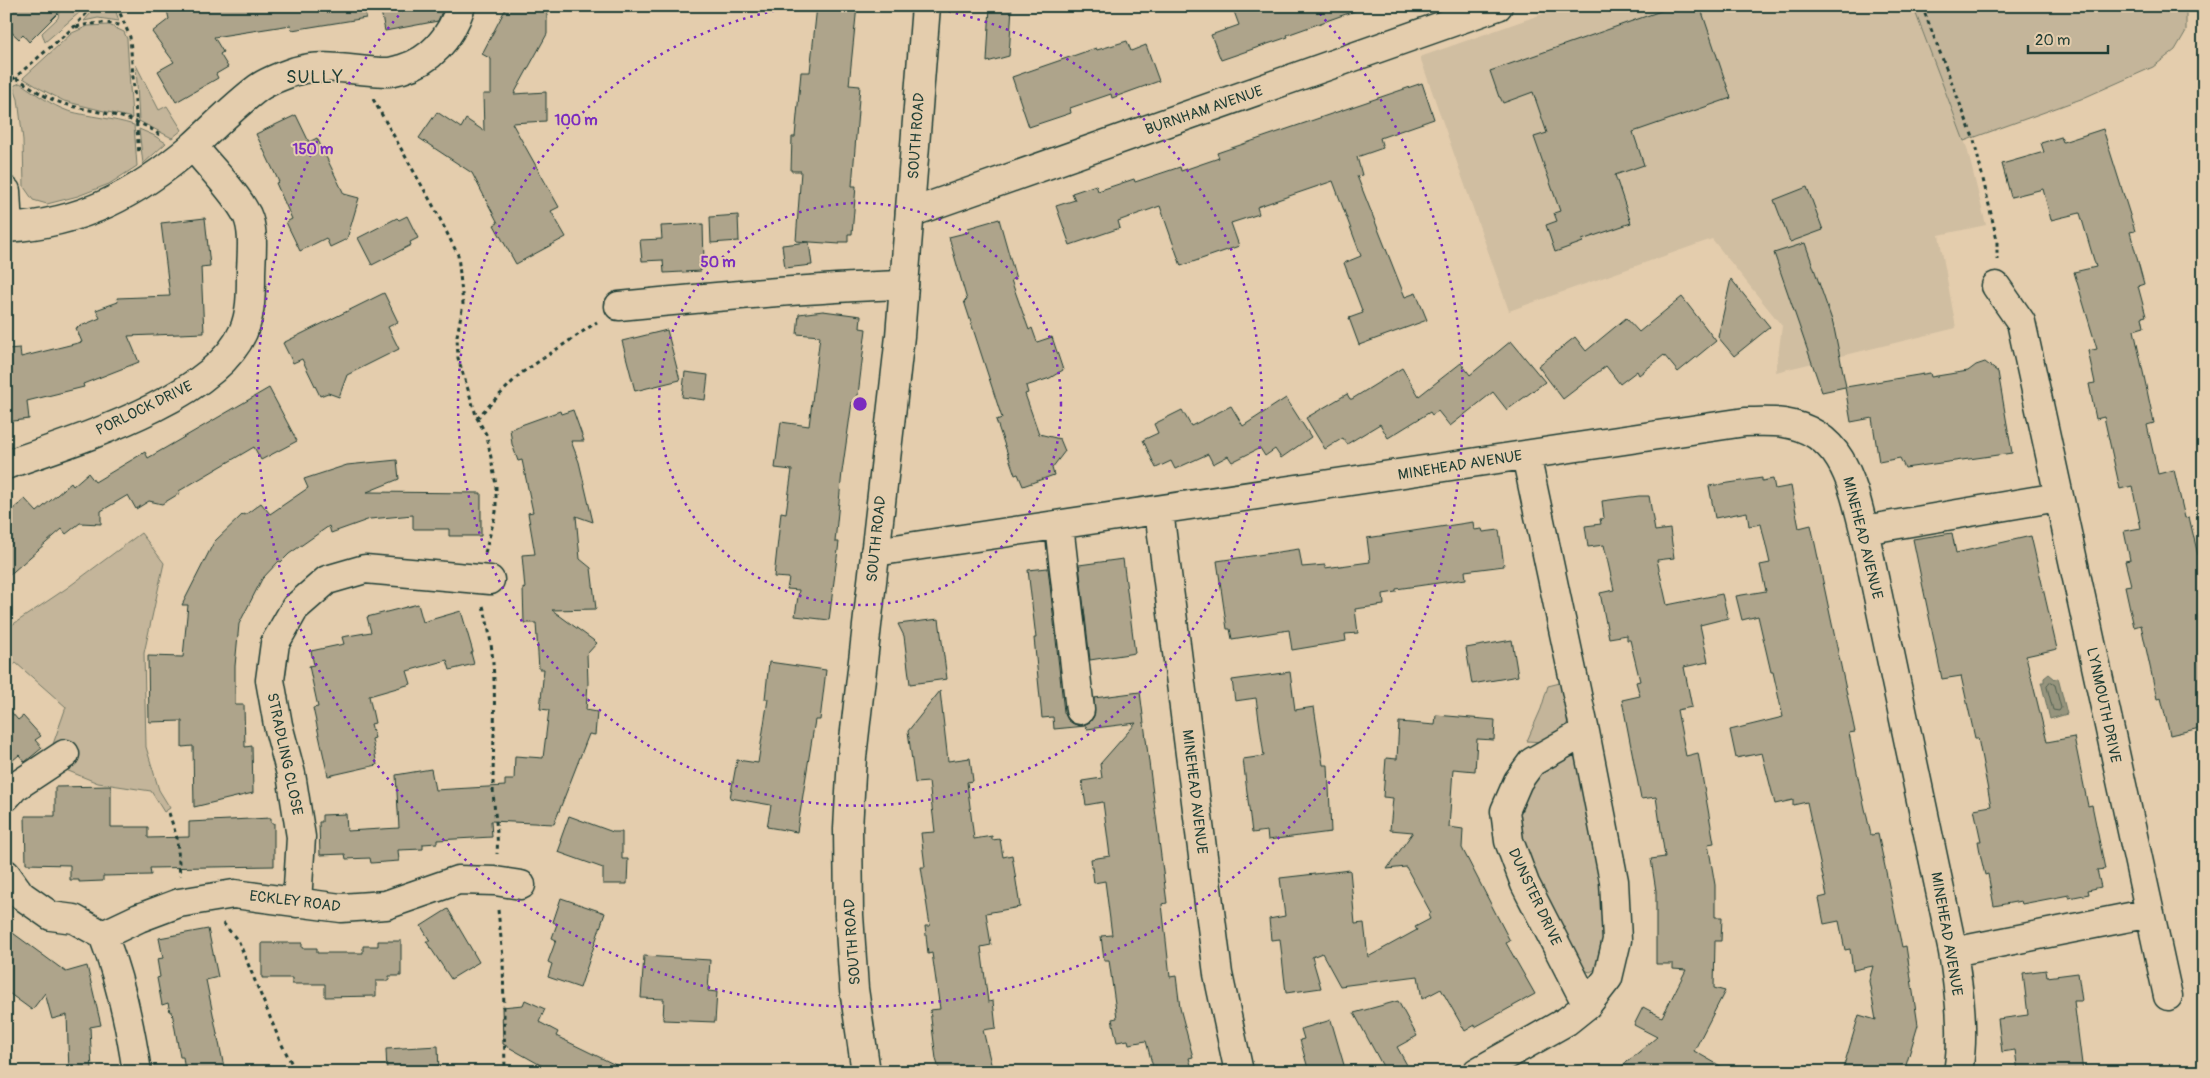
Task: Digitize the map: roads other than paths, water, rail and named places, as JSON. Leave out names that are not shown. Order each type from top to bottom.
[{"type":"street","points":[[6,191],[7,228],[44,225],[83,214],[115,201],[144,182],[188,150],[259,87],[281,77],[299,70],[355,68],[388,72],[418,64],[438,48],[456,22],[462,6]]},
{"type":"street","name":"SOUTH ROAD","points":[[866,1072],[854,989],[849,924],[848,829],[852,756],[904,285],[926,6]]},
{"type":"street","name":"BURNHAM AVENUE","points":[[910,213],[1498,6]]},
{"type":"street","name":"PORLOCK DRIVE","points":[[6,465],[112,425],[179,394],[208,375],[226,357],[243,332],[250,307],[251,239],[247,216],[188,150]]},
{"type":"street","points":[[619,306],[847,286],[904,285]]},
{"type":"street","name":"LYNMOUTH DRIVE","points":[[1996,286],[2021,322],[2168,996]]},
{"type":"street","name":"MINEHEAD AVENUE","points":[[875,552],[1745,422],[1784,422],[1809,430],[1831,448],[1845,466],[1854,489],[1864,530],[1953,952],[1961,1009],[1961,1052],[1958,1072]]},
{"type":"street","points":[[1477,1072],[1567,1021],[1587,1005],[1608,978],[1617,940],[1614,881],[1585,732],[1526,455]]},
{"type":"street","points":[[1864,530],[2058,497]]},
{"type":"street","name":"MINEHEAD AVENUE","points":[[1159,511],[1218,974],[1239,1072]]},
{"type":"street","points":[[1059,525],[1080,710]]},
{"type":"street","name":"STRADLING CLOSE","points":[[297,903],[302,836],[291,774],[278,725],[270,680],[275,643],[295,608],[327,580],[365,569],[490,580]]},
{"type":"street","name":"DUNSTER DRIVE","points":[[1585,732],[1532,762],[1518,781],[1505,811],[1509,841],[1525,884],[1587,1005]]},
{"type":"street","points":[[6,797],[15,787],[65,754]]},
{"type":"street","points":[[6,874],[21,895],[51,916],[74,920],[103,935],[116,969],[132,1038],[137,1072]]},
{"type":"street","name":"ECKLEY ROAD","points":[[103,935],[139,918],[194,900],[234,894],[340,908],[386,905],[458,880],[496,881],[521,885]]},
{"type":"street","points":[[1953,952],[2150,913]]},
{"type":"water","points":[[2049,674],[2055,679],[2058,678],[2067,714],[2050,719],[2041,682],[2044,682],[2044,678]]},
{"type":"district","name":"SULLY","points":[[315,77]]}]
